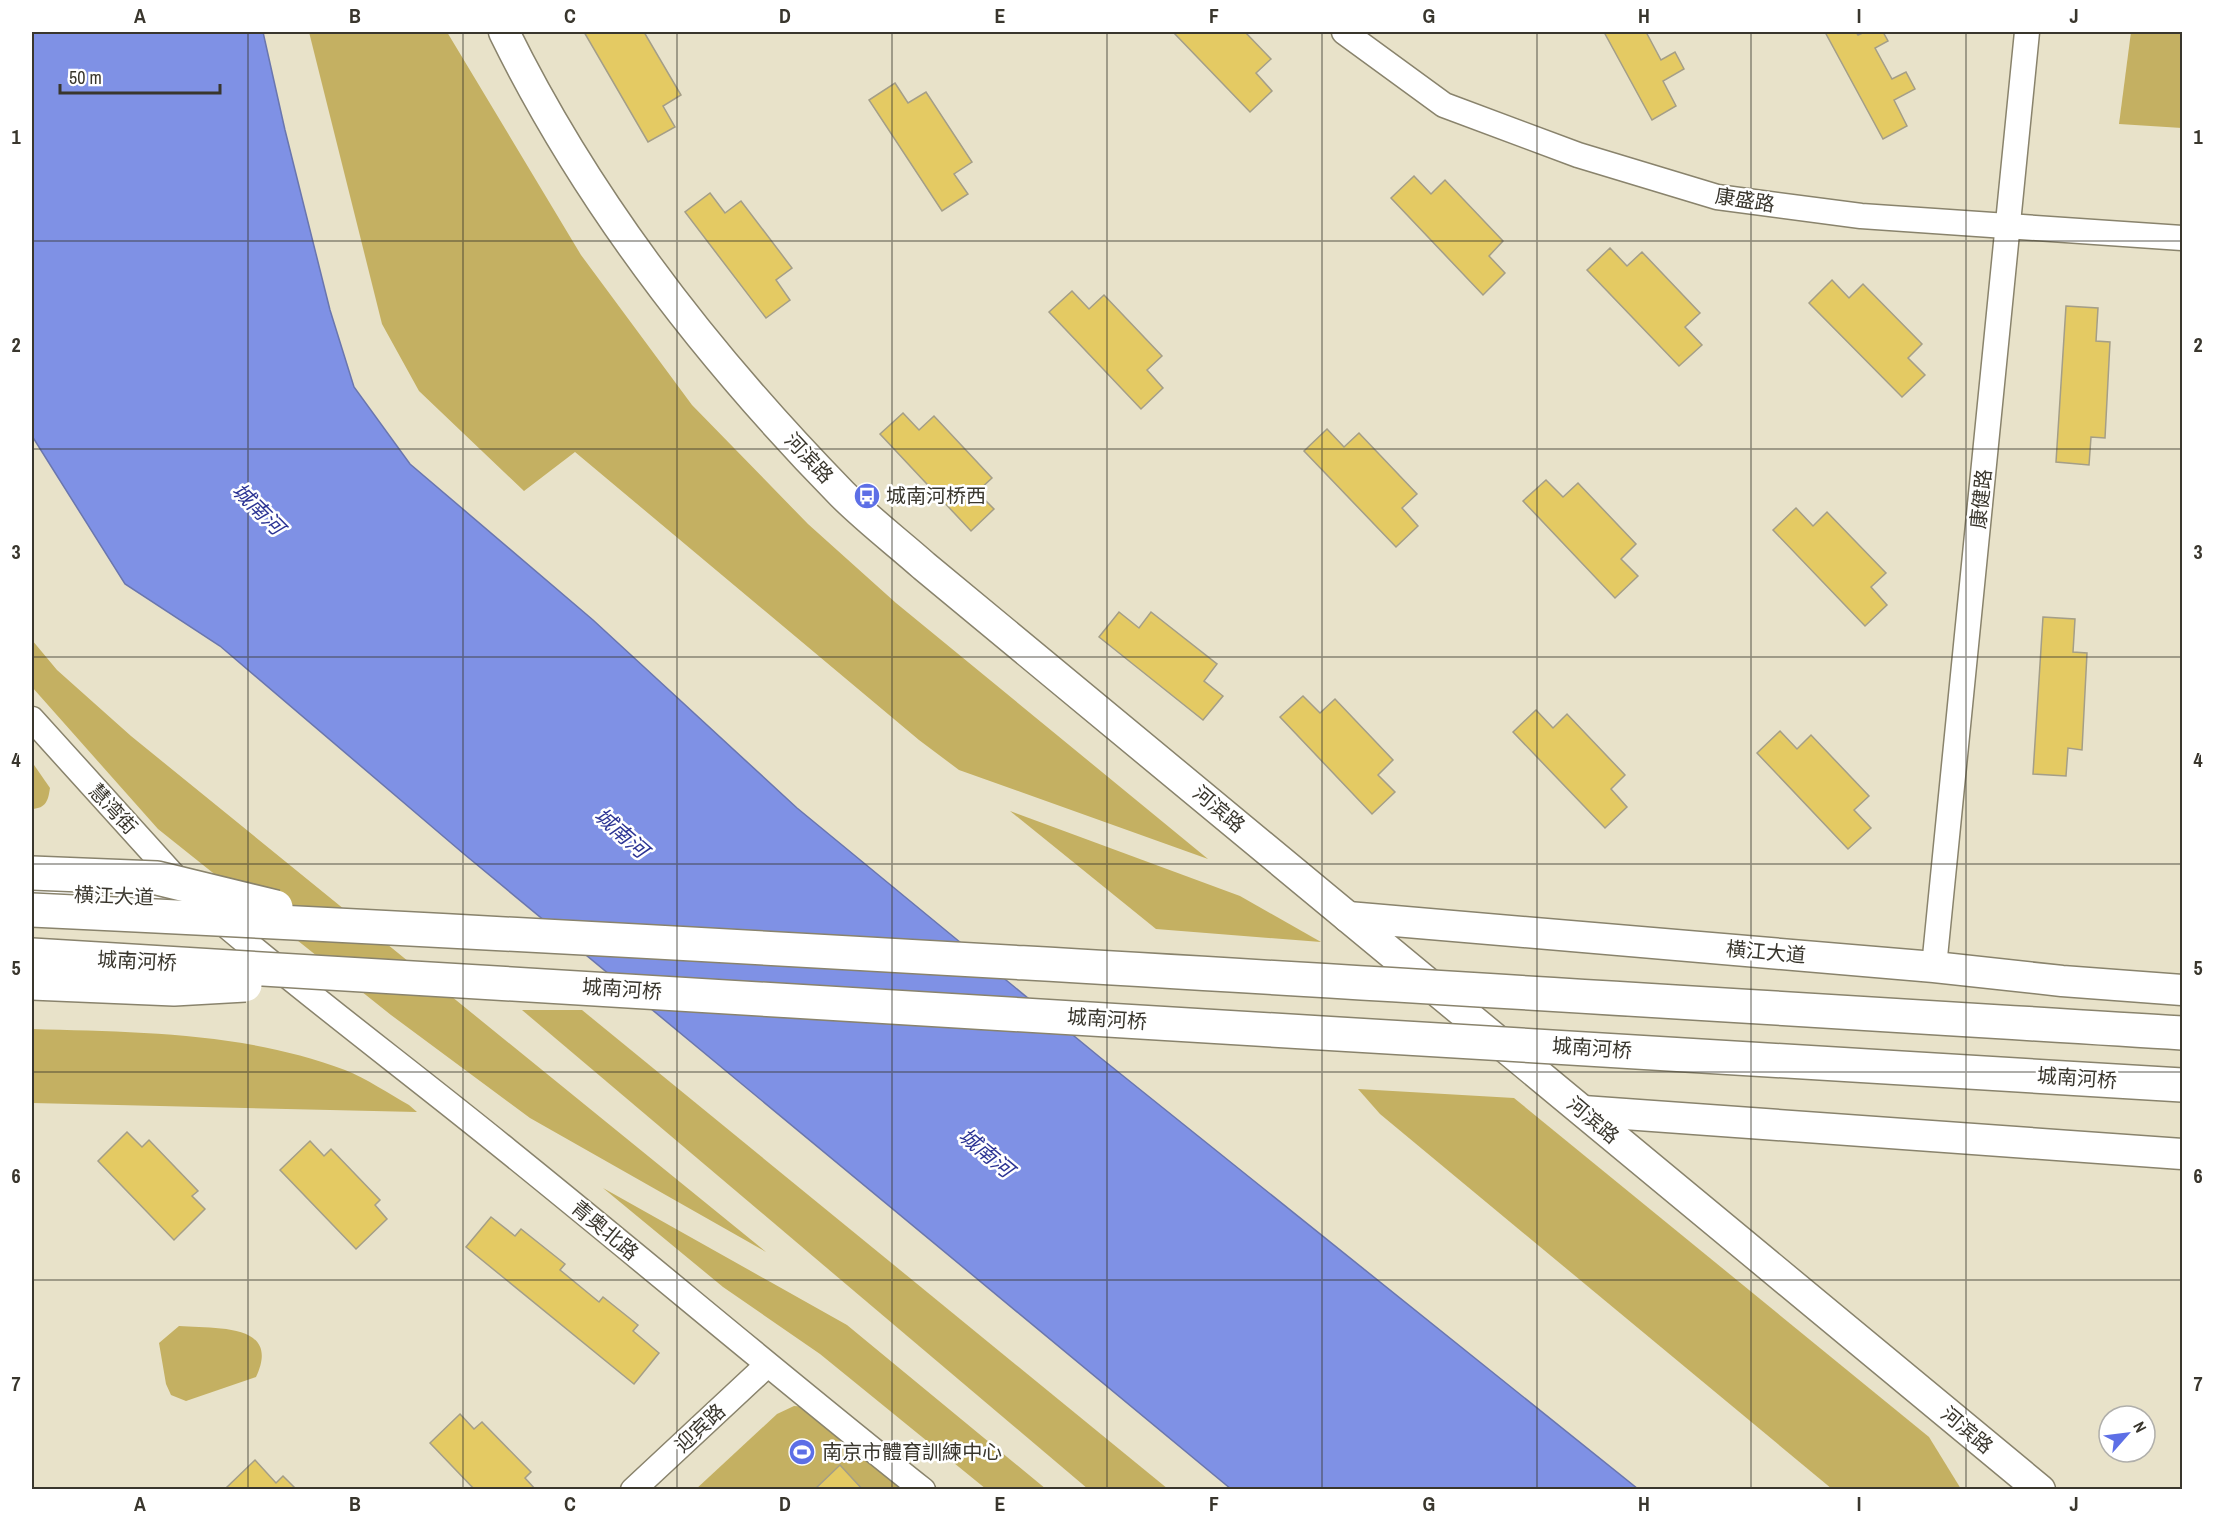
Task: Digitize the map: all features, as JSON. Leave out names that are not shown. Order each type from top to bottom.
[{"type":"highway","points":[[32,873],[157,878],[351,925]]},
{"type":"highway","points":[[32,910],[351,925],[1316,980],[2182,1033]]},
{"type":"highway","name":"城南河桥","points":[[32,955],[2182,1084]]},
{"type":"highway","points":[[32,983],[174,989],[409,976]]},
{"type":"street","name":"河滨路","points":[[504,32],[562,138],[615,222],[680,311],[753,397],[844,495],[924,566],[2040,1490]]},
{"type":"street","name":"康盛路","points":[[1344,32],[1443,105],[1578,155],[1717,197],[1861,216],[2182,238]]},
{"type":"street","name":"康健路","points":[[1934,967],[2027,32]]},
{"type":"street","name":"慧湾街","points":[[32,719],[196,899],[284,975]]},
{"type":"street","name":"横江大道","points":[[32,892],[196,899]]},
{"type":"street","name":"横江大道","points":[[1348,917],[2182,990]]},
{"type":"street","points":[[32,969],[284,975]]},
{"type":"street","name":"青奥北路","points":[[284,975],[583,1212],[766,1366],[922,1490]]},
{"type":"street","points":[[1583,1111],[2182,1154]]},
{"type":"street","name":"迎宾路","points":[[633,1490],[766,1366]]},
{"type":"shaded area","points":[[309,32],[447,32],[581,255],[692,405],[808,524],[896,603],[1208,859],[959,770],[919,740],[575,452],[524,491],[419,391],[382,324]]},
{"type":"shaded area","points":[[2131,32],[2182,32],[2182,128],[2119,124]]},
{"type":"shaded area","points":[[32,640],[57,670],[131,736],[766,1252],[530,1118],[391,1015],[158,829],[32,687]]},
{"type":"shaded area","points":[[32,762],[50,788],[46,803],[32,809]]},
{"type":"shaded area","points":[[1010,811],[1240,896],[1321,942],[1156,929]]},
{"type":"shaded area","points":[[522,1010],[582,1010],[1168,1489],[1088,1489]]},
{"type":"shaded area","points":[[32,1029],[190,1036],[269,1048],[307,1057],[345,1070],[377,1086],[417,1112],[32,1103]]},
{"type":"shaded area","points":[[1358,1089],[1514,1098],[1929,1437],[1961,1489],[1832,1489],[1380,1114]]},
{"type":"shaded area","points":[[603,1188],[847,1325],[1046,1489],[986,1489],[820,1354],[723,1287]]},
{"type":"shaded area","points":[[179,1326],[226,1329],[252,1337],[260,1346],[262,1359],[256,1377],[186,1401],[171,1395],[166,1384],[159,1343]]},
{"type":"shaded area","name":"南京市體育訓練中心","points":[[794,1406],[808,1407],[913,1490],[695,1490],[777,1414]]},
{"type":"water","name":"城南河","points":[[32,32],[263,32],[330,310],[354,387],[410,464],[593,620],[797,808],[1102,1059],[1638,1489],[1231,1489],[464,854],[220,646],[125,584],[32,436]]},
{"type":"building","points":[[584,32],[644,32],[681,95],[663,106],[675,127],[648,142]]},
{"type":"building","points":[[1173,32],[1245,32],[1271,59],[1256,73],[1272,91],[1250,112]]},
{"type":"building","points":[[1604,32],[1646,32],[1661,60],[1675,52],[1684,69],[1663,81],[1676,106],[1652,120]]},
{"type":"building","points":[[1825,32],[1856,32],[1858,35],[1865,32],[1883,32],[1888,41],[1875,48],[1892,79],[1906,72],[1915,89],[1894,100],[1907,126],[1883,139]]},
{"type":"building","points":[[895,83],[908,103],[926,92],[972,162],[954,174],[968,194],[942,211],[869,100]]},
{"type":"building","points":[[1414,176],[1431,194],[1445,180],[1503,241],[1489,256],[1505,273],[1483,295],[1391,198]]},
{"type":"building","points":[[710,193],[725,213],[741,201],[792,268],[776,280],[790,300],[766,318],[685,212]]},
{"type":"building","points":[[1610,248],[1627,266],[1642,252],[1700,313],[1685,327],[1702,345],[1679,366],[1587,270]]},
{"type":"building","points":[[1832,280],[1849,298],[1863,284],[1922,344],[1908,358],[1925,375],[1902,397],[1809,303]]},
{"type":"building","points":[[1072,291],[1089,309],[1104,295],[1162,356],[1147,370],[1163,388],[1141,409],[1049,312]]},
{"type":"building","points":[[2066,306],[2098,308],[2096,341],[2110,342],[2105,438],[2091,437],[2089,465],[2056,462]]},
{"type":"building","points":[[903,413],[919,430],[934,416],[992,478],[977,492],[994,509],[971,531],[880,434]]},
{"type":"building","points":[[1327,429],[1344,447],[1359,433],[1417,494],[1402,508],[1418,526],[1396,547],[1304,451]]},
{"type":"building","points":[[1546,480],[1563,497],[1578,483],[1636,544],[1621,559],[1638,576],[1615,598],[1523,501]]},
{"type":"building","points":[[1796,508],[1813,526],[1827,512],[1886,573],[1871,587],[1887,605],[1865,626],[1773,530]]},
{"type":"building","points":[[1119,612],[1139,628],[1151,612],[1217,664],[1204,681],[1223,696],[1203,720],[1099,637]]},
{"type":"building","points":[[2043,617],[2075,619],[2073,652],[2087,653],[2082,750],[2068,748],[2066,776],[2033,774]]},
{"type":"building","points":[[1303,696],[1320,713],[1335,699],[1393,760],[1378,775],[1395,792],[1372,814],[1280,717]]},
{"type":"building","points":[[1536,710],[1553,728],[1567,714],[1625,775],[1611,789],[1627,807],[1605,828],[1513,732]]},
{"type":"building","points":[[1780,731],[1797,749],[1811,735],[1869,796],[1854,810],[1871,828],[1848,849],[1757,753]]},
{"type":"building","points":[[127,1132],[142,1147],[149,1140],[198,1191],[192,1196],[205,1209],[174,1240],[98,1161]]},
{"type":"building","points":[[310,1141],[324,1156],[331,1149],[380,1200],[375,1205],[387,1219],[356,1249],[280,1170]]},
{"type":"building","points":[[491,1217],[515,1236],[521,1229],[565,1264],[560,1270],[599,1302],[603,1297],[638,1325],[633,1331],[659,1353],[634,1384],[466,1247]]},
{"type":"building","points":[[460,1414],[474,1429],[482,1422],[531,1472],[525,1478],[536,1490],[475,1490],[430,1443]]},
{"type":"building","points":[[255,1460],[276,1483],[283,1476],[297,1490],[228,1490],[226,1488]]},
{"type":"building","points":[[840,1465],[863,1490],[814,1490]]},
{"type":"place","name":"城南河桥西","points":[[867,496]]},
{"type":"place","name":"南京市體育訓練中心","points":[[802,1452]]}]
